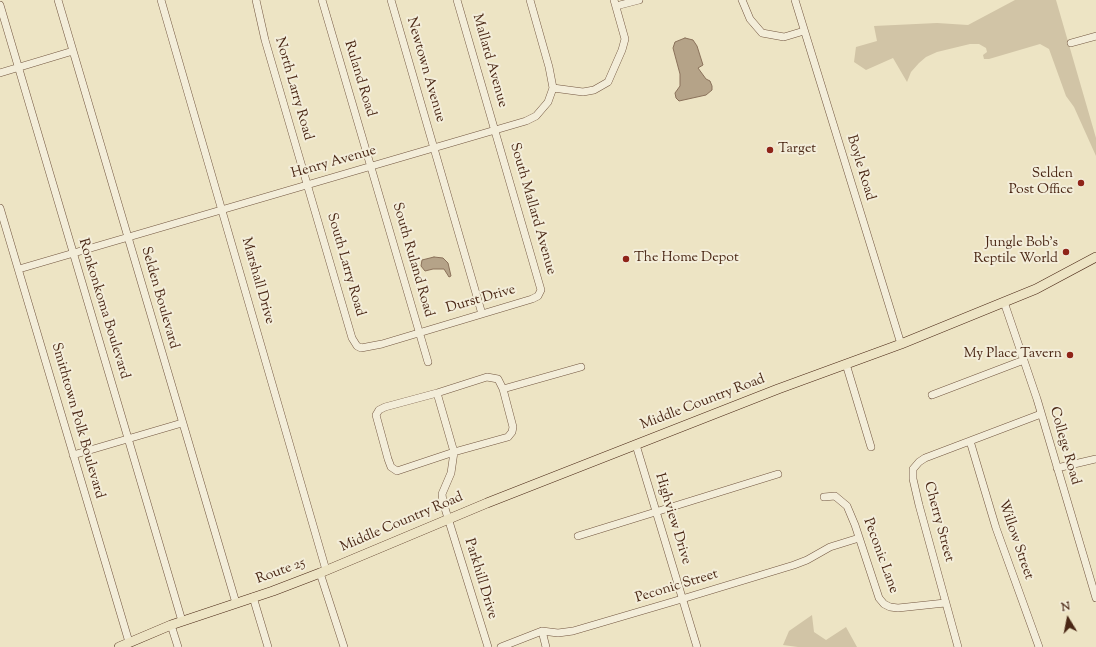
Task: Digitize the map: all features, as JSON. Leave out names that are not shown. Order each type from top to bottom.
[{"type":"main road","name":"Middle Country Road","points":[[323,571],[636,444],[778,389],[901,344],[1036,289],[1096,257]]},
{"type":"main road","name":"Route 25","points":[[253,598],[323,571]]},
{"type":"main road","points":[[119,647],[182,621],[253,598]]},
{"type":"street","name":"Selden Boulevard","points":[[58,0],[236,603]]},
{"type":"street","name":"Marshall Drive","points":[[161,0],[222,209],[344,647]]},
{"type":"street","name":"North Larry Road","points":[[256,0],[265,40],[308,185]]},
{"type":"street","name":"Ruland Road","points":[[322,0],[371,166]]},
{"type":"street","name":"Newtown Avenue","points":[[391,0],[482,314]]},
{"type":"street","name":"Mallard Avenue","points":[[458,0],[495,130]]},
{"type":"street","points":[[530,0],[552,79],[553,88],[584,92],[594,90],[608,82],[622,50],[624,39],[615,3],[639,0]]},
{"type":"street","points":[[742,0],[750,19],[762,34],[784,37],[804,31]]},
{"type":"street","name":"Boyle Road","points":[[795,0],[901,344]]},
{"type":"street","name":"Ronkonkoma Boulevard","points":[[0,5],[182,621]]},
{"type":"street","points":[[1071,43],[1096,36]]},
{"type":"street","points":[[0,73],[73,52]]},
{"type":"street","name":"Henry Avenue","points":[[19,269],[127,236],[526,121],[536,116],[548,102],[553,88]]},
{"type":"street","name":"South Mallard Avenue","points":[[495,130],[540,283],[541,290],[538,296]]},
{"type":"street","name":"South Ruland Road","points":[[371,166],[428,362]]},
{"type":"street","name":"South Larry Road","points":[[308,185],[352,338],[357,346],[362,348]]},
{"type":"street","name":"Smithtown Polk Boulevard","points":[[0,208],[129,642]]},
{"type":"street","name":"Durst Drive","points":[[362,348],[382,344],[538,296]]},
{"type":"street","name":"College Road","points":[[1004,302],[1041,414],[1096,598]]},
{"type":"street","points":[[932,395],[1024,360]]},
{"type":"street","points":[[846,364],[871,447]]},
{"type":"street","points":[[503,389],[581,367]]},
{"type":"street","points":[[487,377],[498,379],[503,389],[513,427],[512,432],[508,437],[454,452],[397,471],[391,467],[388,459],[376,416],[379,410],[437,393],[487,377]]},
{"type":"street","points":[[437,393],[454,452]]},
{"type":"street","name":"Cherry Street","points":[[958,647],[913,478],[913,470],[919,462],[925,458],[1041,414]]},
{"type":"street","points":[[73,455],[182,422]]},
{"type":"street","name":"Willow Street","points":[[970,441],[996,528],[1038,647]]},
{"type":"street","name":"Highview Drive","points":[[636,444],[697,647]]},
{"type":"street","name":"Parkhill Drive","points":[[454,452],[451,473],[442,494],[448,519],[488,647]]},
{"type":"street","points":[[1057,468],[1096,459]]},
{"type":"street","points":[[578,536],[778,474]]},
{"type":"street","name":"Peconic Lane","points":[[824,497],[835,496],[846,506],[859,538],[879,598],[884,604],[890,607],[898,608],[945,602]]},
{"type":"street","name":"Peconic Street","points":[[500,647],[542,631],[558,633],[573,631],[794,565],[807,560],[830,547],[859,538]]},
{"type":"street","points":[[253,598],[268,647]]},
{"type":"street","points":[[172,625],[178,647]]},
{"type":"street","points":[[542,631],[546,647]]},
{"type":"shaded area","points":[[1015,0],[1056,0],[1096,138],[1096,156],[1074,107],[1066,96],[1049,49],[1040,44],[989,59],[984,59],[983,55],[987,52],[986,48],[979,44],[970,44],[937,52],[926,57],[919,63],[911,72],[907,82],[893,58],[866,70],[854,62],[856,47],[877,41],[874,26],[937,23],[968,25]]},
{"type":"shaded area","points":[[685,38],[693,40],[697,46],[703,65],[698,68],[706,79],[710,81],[712,90],[706,95],[679,101],[676,98],[675,93],[680,86],[680,74],[673,48],[675,42]]},
{"type":"shaded area","points":[[434,257],[443,258],[448,263],[451,276],[449,277],[444,269],[425,271],[421,266],[422,260]]},
{"type":"shaded area","points":[[812,615],[814,632],[826,640],[846,627],[857,647],[798,647],[783,645],[789,631]]},
{"type":"place","name":"Target","points":[[770,150]]},
{"type":"place","name":"Selden Post Office","points":[[1081,183]]},
{"type":"place","name":"Jungle Bob's Reptile World","points":[[1066,252]]},
{"type":"place","name":"The Home Depot","points":[[626,259]]},
{"type":"place","name":"My Place Tavern","points":[[1070,355]]}]
